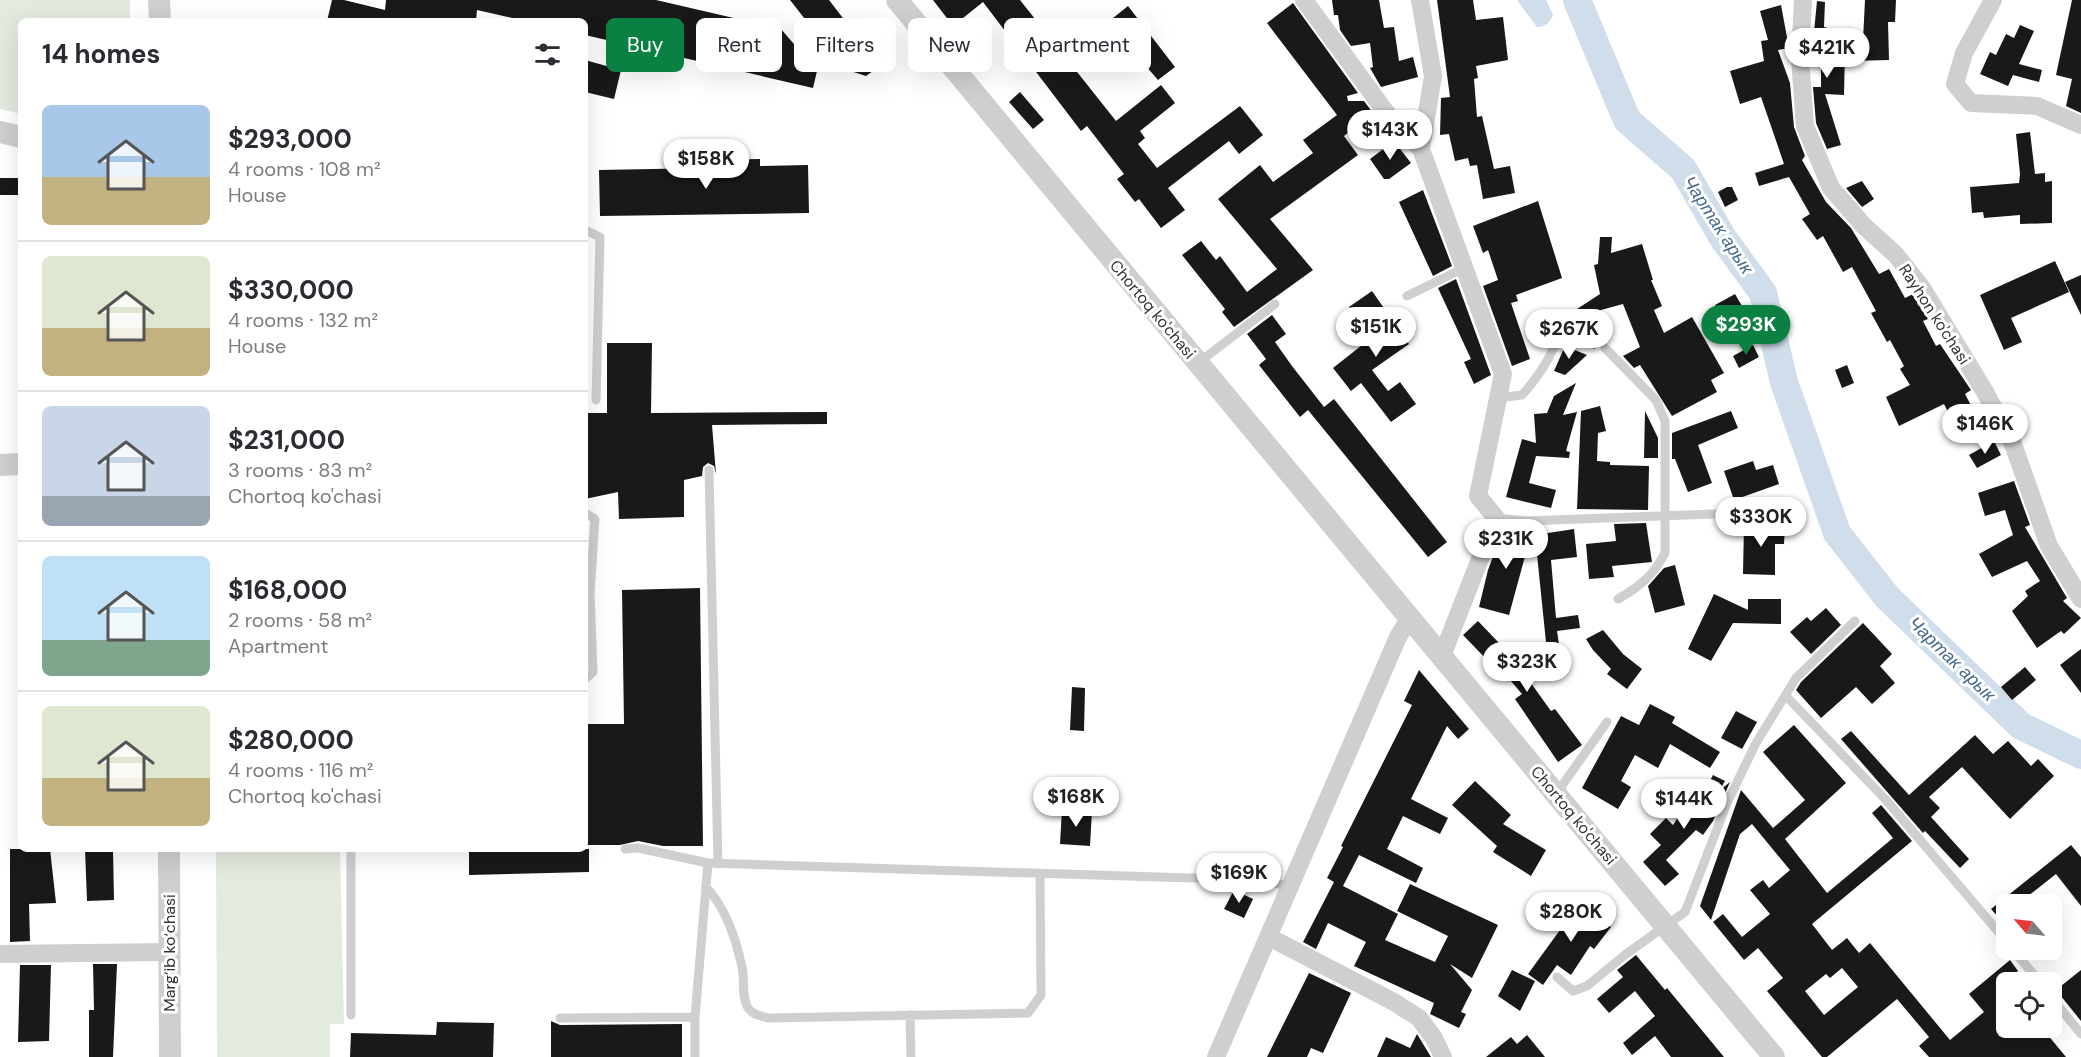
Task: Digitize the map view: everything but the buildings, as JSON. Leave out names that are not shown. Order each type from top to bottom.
[{"type":"street","points":[[159,0],[160,18]]},
{"type":"street","name":"Chortoq ko'chasi","points":[[897,0],[1774,1057]]},
{"type":"street","points":[[1304,0],[1396,126],[1421,148],[1503,374],[1478,496],[1496,518],[1442,656]]},
{"type":"street","points":[[1420,0],[1433,76],[1421,148]]},
{"type":"street","name":"Rayhon ko'chasi","points":[[1803,0],[1800,59],[1805,126],[1832,188],[1864,226],[1896,255],[1909,272],[1985,392],[2013,444],[2049,546],[2081,599]]},
{"type":"street","points":[[1993,0],[1964,53],[1955,84],[1971,103],[2037,106],[2081,125]]},
{"type":"street","points":[[0,132],[18,136]]},
{"type":"street","points":[[0,465],[18,464]]},
{"type":"street","points":[[1216,1057],[1394,647],[1410,619]]},
{"type":"street","name":"Marg‘ib ko‘chasi","points":[[169,852],[170,1057]]},
{"type":"street","points":[[1269,937],[1394,1002],[1419,1018],[1434,1038],[1443,1057]]},
{"type":"street","points":[[0,954],[169,952]]},
{"type":"lane","points":[[1354,138],[1385,112]]},
{"type":"lane","points":[[588,231],[600,237],[596,400]]},
{"type":"lane","points":[[1407,296],[1464,268]]},
{"type":"lane","points":[[1198,363],[1275,304]]},
{"type":"lane","points":[[1498,398],[1522,395],[1533,383],[1546,366],[1565,317]]},
{"type":"lane","points":[[1605,348],[1656,400],[1665,421],[1665,553],[1657,569],[1643,584],[1618,599]]},
{"type":"lane","points":[[709,470],[718,864]]},
{"type":"lane","points":[[1496,518],[1526,521],[1740,513]]},
{"type":"lane","points":[[588,515],[595,519],[588,593],[593,672],[588,677]]},
{"type":"lane","points":[[1557,977],[1573,991],[1587,986],[1685,912],[1727,802],[1756,743],[1796,678],[1855,621]]},
{"type":"lane","points":[[1786,696],[1886,800],[1996,929]]},
{"type":"lane","points":[[1556,794],[1606,722]]},
{"type":"lane","points":[[625,849],[638,848],[718,864],[1255,880],[1291,886]]},
{"type":"lane","points":[[351,852],[351,1015]]},
{"type":"lane","points":[[695,1057],[695,1017],[708,863]]},
{"type":"lane","points":[[706,887],[720,902],[742,967],[745,997],[749,1010],[755,1015],[768,1018],[1028,1013],[1041,995],[1040,873]]},
{"type":"lane","points":[[2021,960],[2032,972]]},
{"type":"lane","points":[[2062,1010],[2081,1034]]},
{"type":"lane","points":[[910,1015],[911,1057]]},
{"type":"lane","points":[[560,1018],[695,1017]]},
{"type":"shaded area","points":[[0,0],[130,0],[130,18],[18,18],[18,113],[0,109]]},
{"type":"shaded area","points":[[216,852],[340,852],[344,1024],[330,1024],[330,1057],[217,1057]]},
{"type":"water","points":[[1517,0],[1546,0],[1553,15],[1547,24],[1537,27]]},
{"type":"waterway","name":"Чартак арык","points":[[1577,0],[1627,120],[1683,169],[1723,238],[1763,293],[1784,382],[1837,533],[1887,597],[2021,726],[2081,755]]}]
